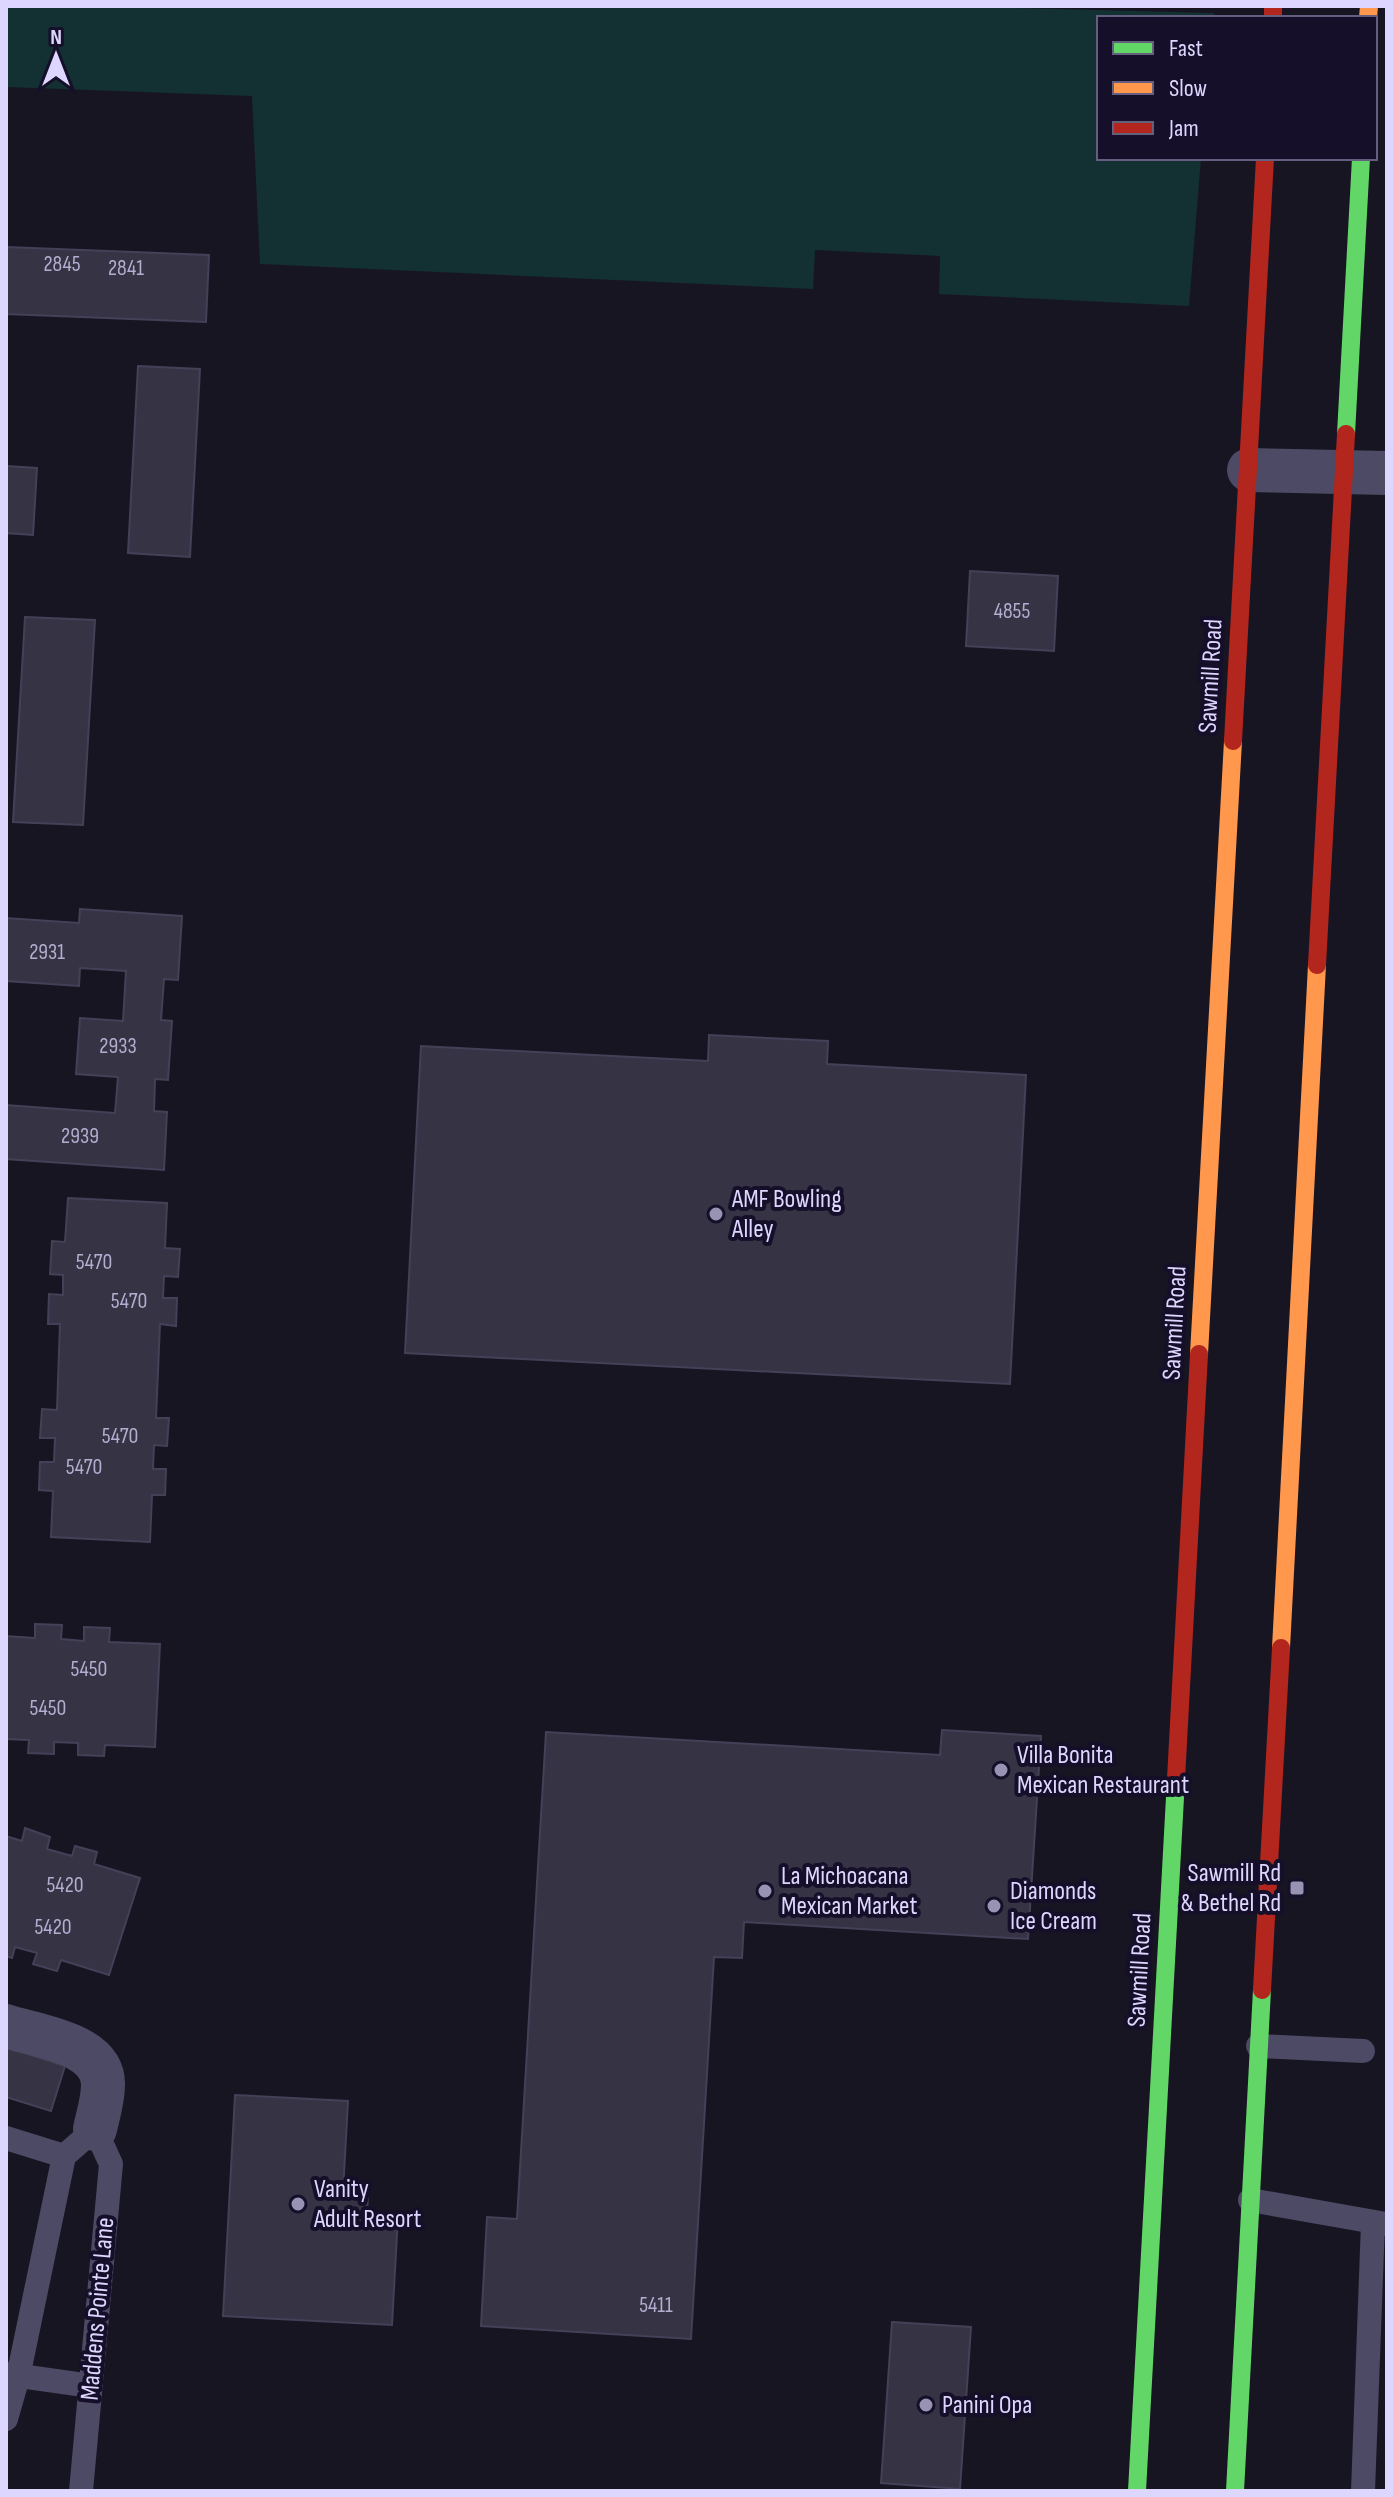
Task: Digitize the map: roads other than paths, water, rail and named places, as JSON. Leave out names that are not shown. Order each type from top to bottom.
[{"type":"main road","name":"Sawmill Road","points":[[1137,2491],[1265,160]]},
{"type":"main road","points":[[1235,2491],[1361,160]]},
{"type":"street","points":[[1249,470],[1387,473]]},
{"type":"street","name":"Maddens Pointe Lane","points":[[6,2026],[83,2051],[96,2062],[103,2085],[79,2143]]},
{"type":"lane","points":[[1258,2046],[1363,2051]]},
{"type":"lane","points":[[6,2138],[79,2143]]},
{"type":"lane","name":"Maddens Pointe Lane","points":[[6,2419],[12,2376],[79,2143],[111,2164],[81,2491]]},
{"type":"lane","points":[[1250,2200],[1380,2224],[1363,2491]]},
{"type":"lane","points":[[12,2376],[91,2386]]},
{"type":"place","name":"AMF Bowling Alley","points":[[716,1214]]},
{"type":"place","name":"Villa Bonita Mexican Restaurant","points":[[1001,1770]]},
{"type":"place","name":"Sawmill Rd & Bethel Rd","points":[[1297,1888]]},
{"type":"place","name":"La Michoacana Mexican Market","points":[[765,1891]]},
{"type":"place","name":"Diamonds Ice Cream","points":[[994,1906]]},
{"type":"place","name":"Vanity Adult Resort","points":[[298,2204]]},
{"type":"place","name":"Panini Opa","points":[[926,2405]]}]
